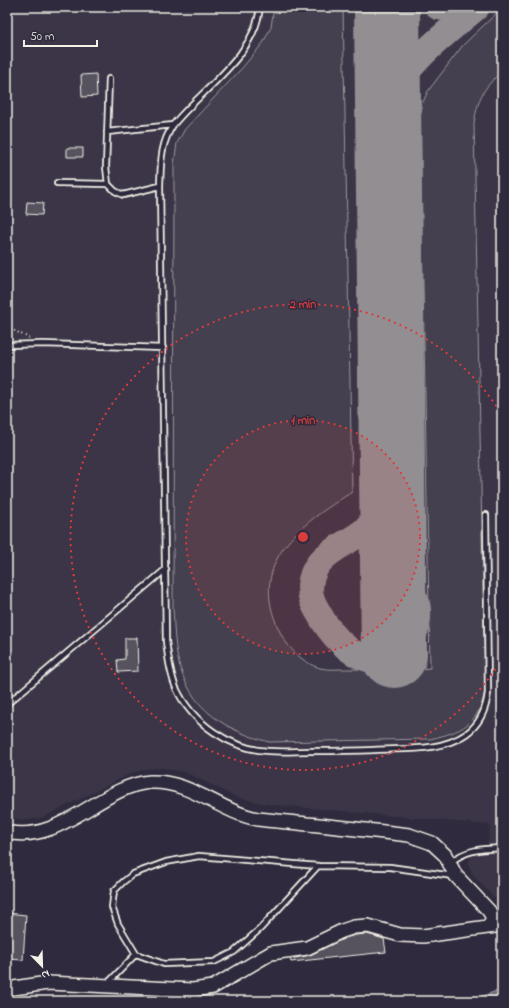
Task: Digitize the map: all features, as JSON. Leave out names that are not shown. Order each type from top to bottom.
[{"type":"main road","points":[[7,832],[16,834],[44,831],[112,796],[149,782],[164,782],[180,785],[227,809],[257,818],[409,835],[432,843],[445,855],[456,876],[489,911],[496,926],[413,936],[368,926],[354,927],[342,931],[307,948],[271,953],[213,986],[193,990],[48,982],[7,989]]},
{"type":"lane","points":[[260,7],[256,30],[249,42],[239,56],[173,125],[165,137],[161,150],[160,186],[166,641],[173,680],[182,699],[197,718],[220,736],[244,746],[266,751],[366,750],[438,746],[465,735],[474,727],[486,708],[488,693],[486,515]]},
{"type":"lane","points":[[108,184],[107,132],[109,79]]},
{"type":"lane","points":[[107,132],[173,125]]},
{"type":"lane","points":[[57,183],[108,184],[123,195],[160,186]]},
{"type":"lane","points":[[7,345],[43,344],[163,348]]},
{"type":"lane","points":[[7,704],[166,569]]},
{"type":"lane","points":[[450,863],[460,854],[472,850],[502,848]]},
{"type":"lane","points":[[318,866],[260,929],[234,952],[214,962],[164,964],[136,954],[118,924],[112,907],[114,891],[133,874],[166,862],[199,856],[318,866],[390,867],[456,876]]},
{"type":"lane","points":[[106,985],[136,954]]},
{"type":"path","points":[[7,327],[43,344]]},
{"type":"shaded area","points":[[7,7],[502,7],[502,898],[494,898],[472,874],[468,863],[472,854],[487,849],[490,825],[265,804],[236,797],[187,773],[163,768],[145,769],[132,773],[42,818],[28,820],[7,818]]},
{"type":"shaded area","points":[[274,7],[343,7],[352,492],[314,518],[298,532],[284,548],[274,565],[270,584],[271,606],[279,630],[290,648],[313,666],[326,669],[389,670],[430,668],[420,118],[423,102],[428,91],[463,45],[502,8],[502,71],[482,94],[474,123],[485,689],[479,711],[474,718],[460,729],[430,739],[269,742],[234,730],[206,711],[186,684],[180,667],[175,643],[173,608],[174,164],[177,143],[185,129],[242,68],[263,43],[271,27]]},
{"type":"shaded area","points":[[502,989],[502,1001],[462,1001],[474,999]]},
{"type":"building","points":[[96,74],[97,96],[82,97],[81,75]]},
{"type":"building","points":[[67,148],[83,148],[83,157],[67,157]]},
{"type":"building","points":[[27,202],[43,203],[42,215],[26,214]]},
{"type":"building","points":[[125,638],[137,638],[138,671],[118,672],[117,660],[125,659]]},
{"type":"building","points":[[7,913],[26,915],[23,960],[7,959]]},
{"type":"building","points":[[367,934],[384,939],[386,952],[291,962],[290,959],[310,955],[345,938]]},
{"type":"taxiway","points":[[438,7],[455,9],[465,7]]},
{"type":"taxiway","points":[[389,131],[390,110],[393,98],[406,73],[429,48],[477,7]]},
{"type":"taxiway","points":[[391,489],[371,524],[359,534],[334,550],[320,562],[314,570],[310,586],[311,597],[315,607],[324,622],[340,642],[360,656],[371,659],[382,659],[393,655],[405,646],[414,634],[418,621],[416,601],[402,578],[396,563],[392,544]]},
{"type":"runway","points":[[387,7],[394,655]]}]
